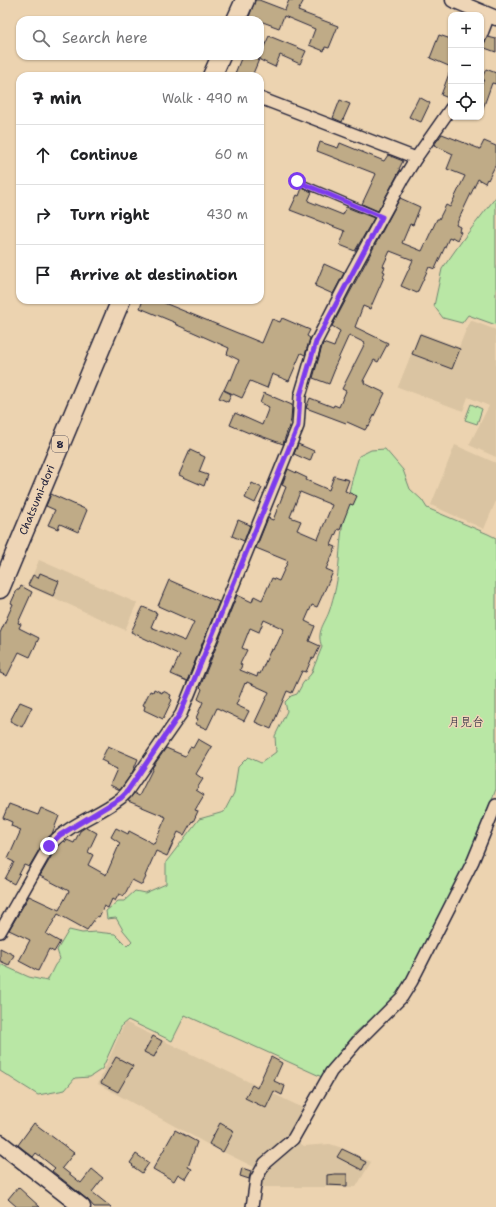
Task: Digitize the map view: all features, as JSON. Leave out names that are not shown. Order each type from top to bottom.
[{"type":"main road","points":[[238,16],[245,0]]},
{"type":"main road","points":[[214,72],[219,60]]},
{"type":"main road","name":"Chatsumi-dori","points":[[0,589],[118,304]]},
{"type":"main road","points":[[0,1144],[82,1207]]},
{"type":"street","points":[[453,0],[492,16],[484,31]]},
{"type":"street","points":[[264,100],[416,158]]},
{"type":"street","points":[[0,932],[49,846],[56,838],[66,831],[121,798],[126,793],[180,714],[298,426],[300,396],[316,342],[382,217],[416,158],[448,112]]},
{"type":"street","points":[[252,1207],[256,1179],[265,1163],[293,1139],[331,1072],[357,1042],[402,997],[412,981],[449,907],[474,862],[496,804]]},
{"type":"lane","points":[[297,181],[382,217]]},
{"type":"shaded area","points":[[470,320],[496,330],[496,457],[469,445],[489,406],[468,397],[463,411],[398,387],[420,332],[459,347]]},
{"type":"shaded area","points":[[455,445],[496,463],[496,501],[484,529],[431,505]]},
{"type":"shaded area","points":[[39,560],[137,603],[125,630],[28,586]]},
{"type":"shaded area","points":[[125,1022],[303,1108],[288,1137],[264,1154],[254,1167],[209,1145],[98,1084]]},
{"type":"shaded area","points":[[297,1141],[304,1146],[330,1144],[371,1162],[356,1187],[261,1187],[264,1176],[272,1163]]},
{"type":"green space","points":[[496,197],[496,325],[468,315],[462,323],[443,318],[434,306],[442,269]]},
{"type":"green space","points":[[471,404],[482,409],[477,424],[465,420]]},
{"type":"green space","points":[[385,449],[403,470],[410,489],[422,500],[427,508],[496,538],[496,789],[470,860],[447,901],[400,994],[355,1033],[322,1077],[185,1015],[172,1041],[128,1020],[122,1025],[102,1069],[90,1077],[75,1078],[65,1090],[38,1095],[0,1071],[0,964],[29,977],[47,981],[55,965],[60,959],[57,950],[69,930],[82,933],[96,932],[115,934],[127,946],[132,941],[116,918],[107,919],[106,911],[118,901],[124,901],[135,891],[145,893],[166,884],[166,862],[199,819],[224,812],[234,793],[238,767],[248,757],[261,763],[276,752],[275,736],[287,711],[285,702],[291,696],[297,694],[303,683],[311,674],[322,647],[320,642],[320,633],[330,610],[336,588],[344,516],[359,456],[371,450]]},
{"type":"building","points":[[255,0],[259,0],[285,10],[289,0],[304,0],[298,11],[338,26],[329,48],[325,47],[324,51],[309,45],[315,29],[284,16],[279,28],[264,22],[264,16],[249,16]]},
{"type":"building","points":[[439,35],[448,38],[448,66],[430,58]]},
{"type":"building","points":[[269,36],[306,51],[300,64],[280,55],[275,67],[260,60],[264,60],[264,47]]},
{"type":"building","points":[[488,37],[496,39],[496,52],[484,48],[484,44]]},
{"type":"building","points":[[240,60],[259,60],[254,72],[236,72]]},
{"type":"building","points":[[486,69],[496,73],[496,84],[492,83],[484,105],[484,79]]},
{"type":"building","points":[[448,76],[448,98],[441,95]]},
{"type":"building","points":[[419,97],[430,103],[421,122],[409,117]]},
{"type":"building","points":[[340,100],[350,104],[342,122],[333,118]]},
{"type":"building","points":[[442,134],[480,149],[484,141],[496,146],[496,164],[485,183],[478,179],[456,225],[460,227],[459,231],[461,232],[457,240],[452,237],[451,239],[449,238],[435,269],[429,267],[417,293],[401,286],[413,260],[390,251],[383,266],[385,267],[383,271],[385,272],[384,277],[370,309],[363,306],[355,327],[388,343],[378,362],[374,360],[363,381],[365,381],[364,383],[385,393],[369,426],[368,425],[365,430],[347,422],[346,423],[306,408],[310,398],[333,407],[334,405],[339,407],[346,391],[342,389],[365,343],[349,335],[334,368],[335,369],[329,384],[313,378],[323,343],[334,347],[340,331],[332,326],[400,198],[420,207],[413,225],[410,224],[402,243],[422,251],[437,219],[439,219],[446,205],[450,207],[465,176],[447,169],[453,154],[434,145]]},
{"type":"building","points":[[320,142],[338,148],[340,143],[384,161],[388,155],[403,161],[399,169],[400,170],[378,211],[362,204],[376,174],[317,151]]},
{"type":"building","points":[[302,188],[312,192],[308,201],[343,215],[346,207],[374,218],[355,251],[340,245],[345,231],[290,210]]},
{"type":"building","points":[[324,264],[344,273],[333,294],[315,286]]},
{"type":"building","points":[[142,304],[167,304],[262,343],[272,319],[280,322],[282,318],[310,330],[307,336],[310,338],[305,355],[301,353],[289,381],[272,374],[267,388],[250,381],[242,398],[224,390],[229,379],[231,380],[239,360],[227,354],[229,348],[140,308]]},
{"type":"building","points":[[420,334],[460,349],[452,369],[412,354]]},
{"type":"building","points":[[223,390],[231,394],[228,402],[219,398]]},
{"type":"building","points":[[264,393],[292,405],[291,420],[283,444],[230,425],[235,413],[262,425],[269,407],[260,403]]},
{"type":"building","points":[[298,444],[314,451],[310,461],[294,454]]},
{"type":"building","points":[[190,450],[205,457],[199,472],[208,475],[204,486],[179,475]]},
{"type":"building","points":[[288,469],[307,478],[306,480],[329,490],[334,476],[349,480],[345,491],[357,496],[353,505],[350,504],[340,530],[338,529],[331,545],[336,547],[326,569],[333,572],[317,607],[312,605],[305,621],[315,626],[309,641],[320,646],[314,659],[312,658],[306,672],[302,671],[292,693],[287,691],[271,729],[255,722],[269,692],[247,682],[246,684],[245,683],[236,705],[249,711],[244,721],[217,708],[207,729],[195,724],[203,702],[198,699],[202,689],[200,687],[237,595],[252,602],[254,596],[262,600],[272,578],[279,581],[288,561],[256,548],[268,518],[273,520],[286,487],[282,485]],"holes":[[[300,492],[332,505],[318,539],[297,530],[301,521],[290,517]],[[264,620],[284,629],[276,646],[275,645],[273,650],[271,649],[260,674],[258,673],[257,677],[240,670],[242,665],[240,664],[247,650],[242,648],[250,628],[259,632]]]},
{"type":"building","points":[[252,483],[262,488],[255,503],[245,498]]},
{"type":"building","points":[[51,494],[87,510],[78,532],[60,524],[58,529],[48,525],[55,510],[46,506]]},
{"type":"building","points":[[238,520],[250,525],[244,541],[232,536]]},
{"type":"building","points":[[40,573],[59,581],[53,596],[28,585],[33,575],[38,578]]},
{"type":"building","points":[[169,580],[219,602],[187,681],[171,674],[180,655],[131,632],[143,607],[157,613],[151,627],[185,641],[194,622],[158,606]]},
{"type":"building","points":[[21,586],[32,592],[18,623],[21,624],[19,628],[39,638],[30,657],[19,652],[7,676],[0,673],[0,633],[13,604],[11,603],[17,590],[19,590]]},
{"type":"building","points":[[154,689],[171,695],[170,698],[172,700],[163,719],[144,710],[145,706],[143,705],[150,691],[153,692]]},
{"type":"building","points":[[20,702],[32,707],[22,727],[10,721]]},
{"type":"building","points":[[198,739],[212,747],[196,774],[203,779],[196,790],[204,795],[195,810],[198,811],[193,822],[192,821],[184,835],[178,832],[167,856],[156,851],[142,885],[132,880],[124,896],[119,894],[115,901],[112,899],[108,908],[104,906],[99,917],[97,916],[87,930],[58,914],[46,934],[60,942],[54,952],[49,949],[38,971],[19,961],[30,940],[9,930],[29,896],[59,910],[69,891],[40,876],[55,850],[64,841],[66,842],[67,840],[74,843],[80,831],[86,827],[97,833],[88,852],[93,855],[88,865],[106,875],[120,843],[111,837],[116,828],[128,834],[129,831],[154,844],[166,817],[128,801],[134,793],[139,796],[152,768],[166,748],[185,756],[190,747],[193,748]]},
{"type":"building","points":[[108,746],[138,759],[132,773],[120,790],[110,785],[117,769],[101,760]]},
{"type":"building","points":[[9,804],[38,815],[41,808],[59,816],[52,834],[43,843],[29,867],[24,865],[14,884],[5,879],[14,862],[8,859],[21,830],[11,826],[12,822],[3,818]]},
{"type":"building","points":[[0,948],[14,955],[9,965],[0,961]]},
{"type":"building","points":[[153,1036],[162,1041],[154,1057],[144,1052]]},
{"type":"building","points":[[116,1057],[133,1066],[118,1092],[101,1083]]},
{"type":"building","points":[[271,1057],[282,1063],[274,1081],[285,1086],[282,1095],[274,1091],[266,1108],[245,1098],[252,1085],[257,1088]]},
{"type":"building","points":[[34,1123],[74,1153],[62,1168],[81,1183],[92,1169],[103,1178],[92,1192],[111,1207],[94,1207],[88,1200],[52,1171],[55,1168],[36,1153],[33,1157],[18,1145]]},
{"type":"building","points":[[220,1123],[234,1131],[223,1152],[209,1144]]},
{"type":"building","points":[[175,1130],[197,1142],[188,1167],[192,1169],[186,1179],[178,1174],[174,1181],[153,1169]]},
{"type":"building","points":[[342,1149],[366,1162],[362,1170],[337,1157]]},
{"type":"building","points":[[136,1154],[149,1163],[142,1173],[130,1163]]},
{"type":"building","points":[[242,1168],[251,1171],[249,1179],[240,1176]]},
{"type":"building","points":[[347,1174],[347,1186],[327,1185],[327,1175]]},
{"type":"building","points":[[18,1187],[40,1207],[17,1207],[8,1199]]},
{"type":"district","name":"月見台","points":[[466,722]]},
{"type":"route","points":[[49,846],[60,835],[78,823],[116,802],[126,793],[180,714],[298,426],[300,396],[316,342],[382,217],[297,181]]}]
